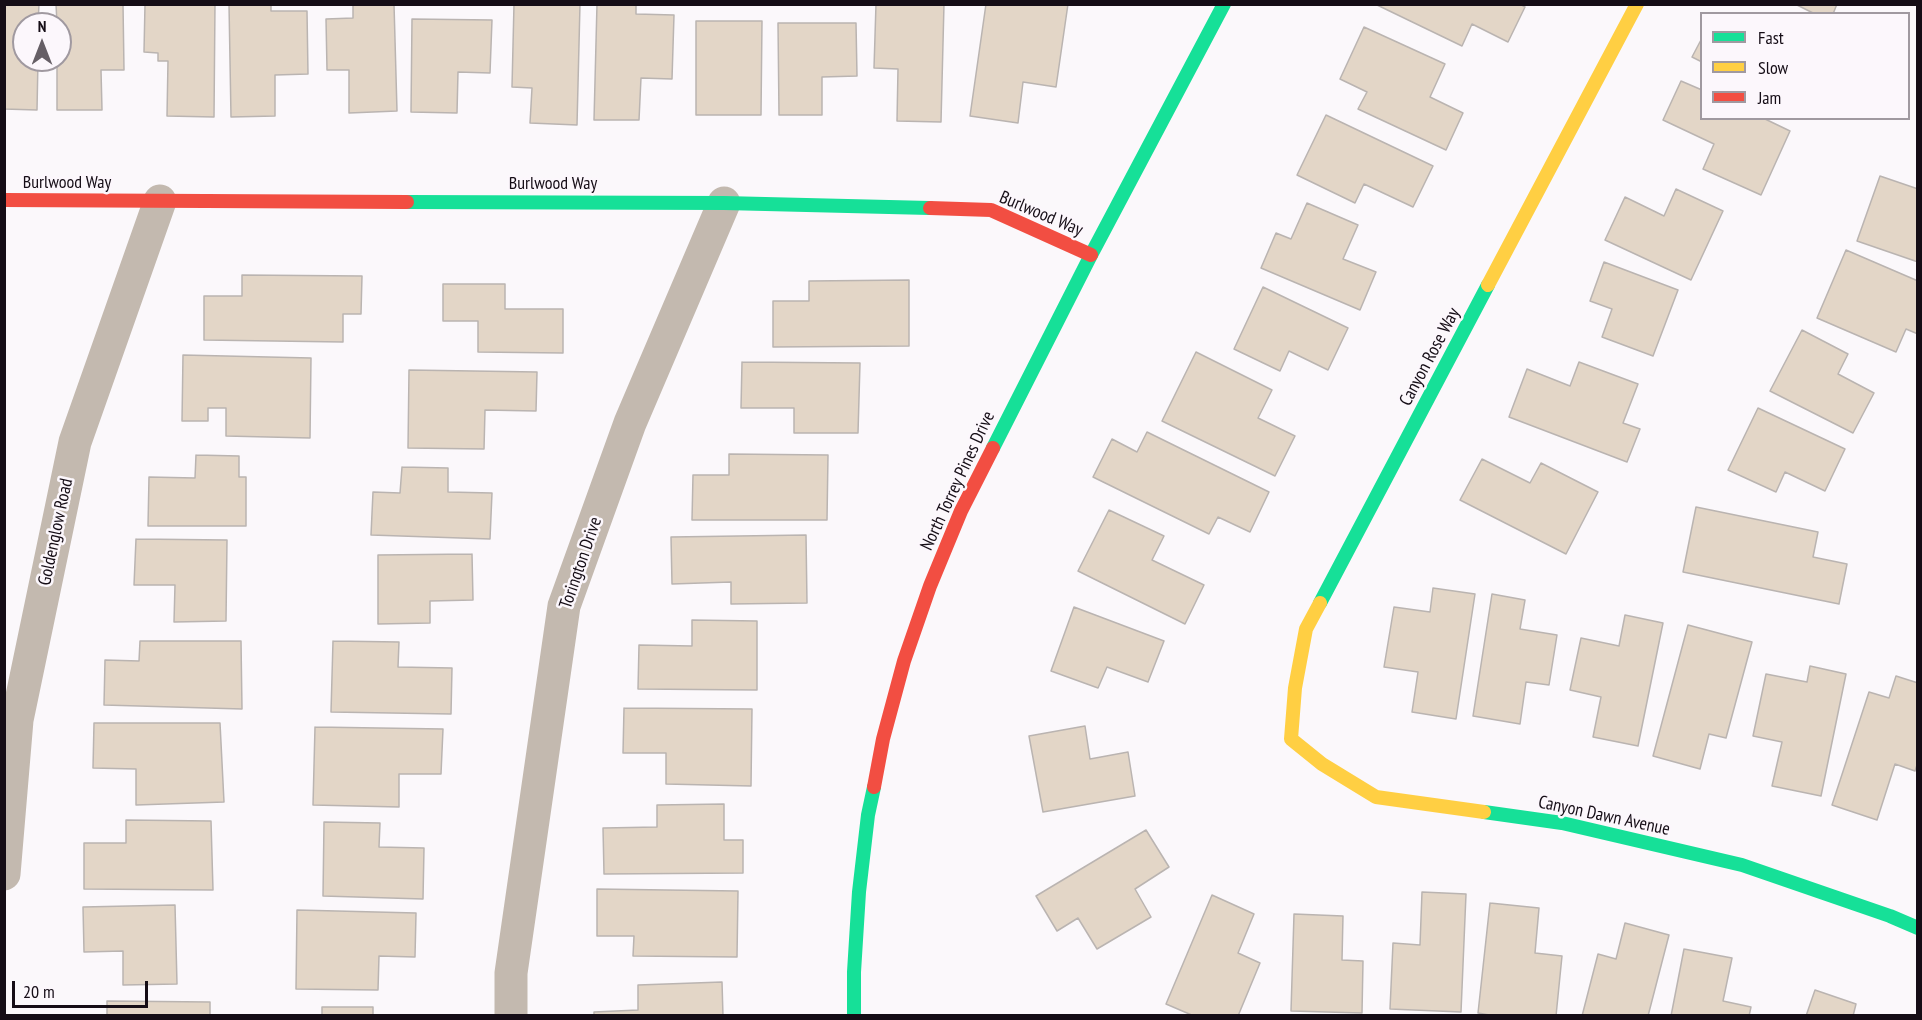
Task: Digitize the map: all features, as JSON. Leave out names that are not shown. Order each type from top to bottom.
[{"type":"street","name":"North Torrey Pines Drive","points":[[854,1016],[859,892],[868,814],[883,739],[904,661],[930,586],[961,511],[1091,255],[1224,4]]},
{"type":"street","name":"Canyon Rose Way","points":[[1291,739],[1295,687],[1306,629],[1637,4]]},
{"type":"street","name":"Burlwood Way","points":[[4,200],[724,203],[991,210],[1091,255]]},
{"type":"street","name":"Goldenglow Road","points":[[4,874],[11,720],[75,442],[160,201]]},
{"type":"street","name":"Torington Drive","points":[[512,1016],[511,973],[564,606],[630,423],[724,203]]},
{"type":"street","name":"Canyon Dawn Avenue","points":[[1291,739],[1322,764],[1376,797],[1562,823],[1742,865],[1890,916],[1917,928]]},
{"type":"building","points":[[4,4],[39,4],[39,12],[12,12],[12,72],[38,72],[37,110],[4,109]]},
{"type":"building","points":[[56,4],[123,4],[124,70],[101,70],[102,110],[57,110],[57,72],[72,72],[72,12],[56,12]]},
{"type":"building","points":[[145,4],[215,4],[214,117],[167,116],[168,61],[158,61],[158,53],[144,52]]},
{"type":"building","points":[[229,4],[271,4],[271,11],[307,11],[308,74],[275,75],[275,116],[231,117]]},
{"type":"building","points":[[353,4],[394,4],[397,111],[349,113],[349,70],[327,70],[326,19],[353,18]]},
{"type":"building","points":[[514,4],[580,4],[577,125],[530,123],[532,88],[512,87]]},
{"type":"building","points":[[597,4],[636,4],[636,14],[674,15],[672,79],[641,78],[639,120],[594,120]]},
{"type":"building","points":[[876,4],[944,4],[941,122],[897,121],[898,69],[874,68]]},
{"type":"building","points":[[986,4],[1068,4],[1056,87],[1023,82],[1018,123],[970,116]]},
{"type":"building","points":[[1375,4],[1520,4],[1525,7],[1508,42],[1472,24],[1462,46]]},
{"type":"building","points":[[1795,4],[1837,4],[1834,12],[1811,12]]},
{"type":"building","points":[[412,19],[492,20],[490,73],[458,72],[457,113],[411,112]]},
{"type":"building","points":[[696,21],[762,21],[761,115],[696,115]]},
{"type":"building","points":[[778,23],[856,23],[857,76],[822,77],[822,115],[779,115]]},
{"type":"building","points":[[1364,27],[1445,64],[1430,97],[1463,113],[1446,150],[1358,109],[1367,92],[1340,79]]},
{"type":"building","points":[[1700,42],[1700,61],[1692,57]]},
{"type":"building","points":[[1681,81],[1700,89],[1700,120],[1767,120],[1790,131],[1761,195],[1703,169],[1714,144],[1663,120]]},
{"type":"building","points":[[1326,115],[1433,166],[1413,207],[1364,184],[1355,203],[1297,175]]},
{"type":"building","points":[[1880,176],[1918,189],[1918,262],[1857,241]]},
{"type":"building","points":[[1676,189],[1723,211],[1691,280],[1605,240],[1625,197],[1664,216]]},
{"type":"building","points":[[1307,203],[1358,225],[1343,259],[1376,272],[1360,310],[1261,268],[1276,233],[1291,239]]},
{"type":"building","points":[[1846,250],[1918,281],[1918,334],[1906,329],[1896,352],[1817,318]]},
{"type":"building","points":[[1604,262],[1678,290],[1653,356],[1602,337],[1612,309],[1590,301]]},
{"type":"building","points":[[242,275],[362,276],[361,314],[343,314],[343,342],[204,340],[204,296],[242,296]]},
{"type":"building","points":[[909,280],[909,346],[773,347],[773,301],[809,301],[809,281]]},
{"type":"building","points":[[443,284],[505,284],[505,309],[563,309],[563,353],[478,352],[478,321],[443,321]]},
{"type":"building","points":[[1263,287],[1348,328],[1328,370],[1289,351],[1280,371],[1234,349]]},
{"type":"building","points":[[1802,330],[1848,354],[1838,374],[1874,393],[1853,433],[1770,391]]},
{"type":"building","points":[[1196,352],[1272,390],[1258,418],[1295,436],[1275,476],[1162,421]]},
{"type":"building","points":[[183,355],[311,358],[310,438],[226,436],[226,408],[208,408],[208,421],[182,421]]},
{"type":"building","points":[[742,362],[860,363],[858,433],[794,433],[794,408],[741,408]]},
{"type":"building","points":[[1579,362],[1638,384],[1623,423],[1640,429],[1627,462],[1509,417],[1527,369],[1570,386]]},
{"type":"building","points":[[409,370],[537,372],[536,411],[485,410],[484,449],[408,448]]},
{"type":"building","points":[[1758,408],[1845,449],[1825,491],[1785,472],[1776,492],[1728,470]]},
{"type":"building","points":[[1147,432],[1269,492],[1250,532],[1218,517],[1209,534],[1093,477],[1112,439],[1137,452]]},
{"type":"building","points":[[729,454],[828,455],[827,520],[692,520],[693,475],[729,475]]},
{"type":"building","points":[[196,455],[239,456],[239,477],[246,477],[246,526],[148,526],[149,477],[195,478]]},
{"type":"building","points":[[1482,459],[1530,483],[1541,463],[1598,492],[1566,554],[1460,500]]},
{"type":"building","points":[[402,467],[448,468],[448,492],[492,493],[490,539],[371,535],[373,492],[400,493]]},
{"type":"building","points":[[1696,507],[1818,532],[1813,557],[1847,564],[1839,604],[1683,572]]},
{"type":"building","points":[[1109,510],[1164,536],[1152,560],[1204,585],[1185,624],[1078,571]]},
{"type":"building","points":[[806,535],[807,603],[731,604],[731,582],[672,584],[671,537]]},
{"type":"building","points":[[136,539],[227,540],[226,621],[174,622],[175,585],[134,585]]},
{"type":"building","points":[[472,554],[473,600],[430,601],[430,623],[378,624],[378,555]]},
{"type":"building","points":[[1433,588],[1475,594],[1456,719],[1412,712],[1418,672],[1384,667],[1394,607],[1430,612]]},
{"type":"building","points":[[1492,594],[1525,600],[1520,629],[1557,635],[1549,685],[1526,682],[1520,724],[1473,716]]},
{"type":"building","points":[[1074,607],[1164,641],[1148,682],[1107,667],[1098,688],[1051,671]]},
{"type":"building","points":[[1625,615],[1663,623],[1638,746],[1593,737],[1601,697],[1570,690],[1581,638],[1619,646]]},
{"type":"building","points":[[692,620],[757,621],[757,690],[638,689],[639,645],[692,646]]},
{"type":"building","points":[[1688,625],[1752,642],[1726,738],[1709,734],[1700,769],[1653,756]]},
{"type":"building","points":[[140,641],[241,641],[242,709],[104,705],[105,660],[139,661]]},
{"type":"building","points":[[333,641],[399,642],[398,667],[452,668],[451,714],[331,712]]},
{"type":"building","points":[[1810,666],[1846,674],[1821,796],[1772,786],[1782,742],[1753,736],[1766,674],[1807,682]]},
{"type":"building","points":[[1896,676],[1918,683],[1918,762],[1915,771],[1895,764],[1877,820],[1832,805],[1869,692],[1889,698]]},
{"type":"building","points":[[624,708],[752,709],[751,786],[666,784],[666,753],[623,753]]},
{"type":"building","points":[[94,723],[220,723],[224,802],[136,805],[136,769],[93,768]]},
{"type":"building","points":[[1085,726],[1090,759],[1128,752],[1135,796],[1043,812],[1029,736]]},
{"type":"building","points":[[315,727],[443,729],[441,774],[399,774],[399,807],[313,805]]},
{"type":"building","points":[[724,804],[724,840],[743,840],[743,873],[604,874],[603,828],[657,827],[657,805]]},
{"type":"building","points":[[126,820],[211,821],[213,890],[84,889],[84,843],[126,843]]},
{"type":"building","points":[[324,822],[380,823],[379,847],[424,848],[423,899],[323,896]]},
{"type":"building","points":[[1146,830],[1169,867],[1135,889],[1151,917],[1097,949],[1078,918],[1057,931],[1036,896]]},
{"type":"building","points":[[597,889],[738,891],[737,957],[633,956],[634,936],[597,936]]},
{"type":"building","points":[[1422,892],[1466,894],[1461,1012],[1390,1009],[1393,943],[1420,945]]},
{"type":"building","points":[[1212,895],[1254,914],[1238,953],[1260,963],[1238,1016],[1194,1016],[1166,1004]]},
{"type":"building","points":[[1490,903],[1539,908],[1535,953],[1562,956],[1556,1016],[1495,1016],[1478,1013]]},
{"type":"building","points":[[175,905],[177,984],[123,985],[123,951],[84,952],[83,907]]},
{"type":"building","points":[[297,910],[416,913],[415,957],[379,956],[378,990],[296,989]]},
{"type":"building","points":[[1294,914],[1343,916],[1342,960],[1363,961],[1362,1013],[1291,1011]]},
{"type":"building","points":[[1625,923],[1669,935],[1648,1016],[1582,1016],[1598,954],[1616,959]]},
{"type":"building","points":[[1684,949],[1732,958],[1723,1001],[1751,1007],[1749,1016],[1671,1016]]},
{"type":"building","points":[[722,982],[723,1016],[594,1016],[594,1012],[638,1010],[638,985]]},
{"type":"building","points":[[1815,990],[1856,1004],[1853,1016],[1806,1016]]},
{"type":"building","points":[[107,1001],[210,1002],[210,1016],[107,1016]]},
{"type":"building","points":[[322,1007],[373,1007],[373,1016],[322,1016]]},
{"type":"traffic: fast","points":[[993,448],[1091,255],[1224,4]]},
{"type":"traffic: fast","points":[[407,202],[724,203],[930,208]]},
{"type":"traffic: fast","points":[[1320,603],[1488,285]]},
{"type":"traffic: fast","points":[[854,1016],[859,892],[868,815],[874,787]]},
{"type":"traffic: fast","points":[[1484,812],[1562,823],[1742,865],[1890,916],[1918,928]]},
{"type":"traffic: slow","points":[[1488,285],[1637,4]]},
{"type":"traffic: slow","points":[[1320,603],[1306,629],[1295,688],[1291,739],[1322,764],[1376,797],[1484,812]]},
{"type":"traffic: jam","points":[[4,200],[407,202]]},
{"type":"traffic: jam","points":[[930,208],[991,210],[1091,255]]},
{"type":"traffic: jam","points":[[874,787],[883,739],[904,661],[930,586],[961,511],[993,448]]}]
